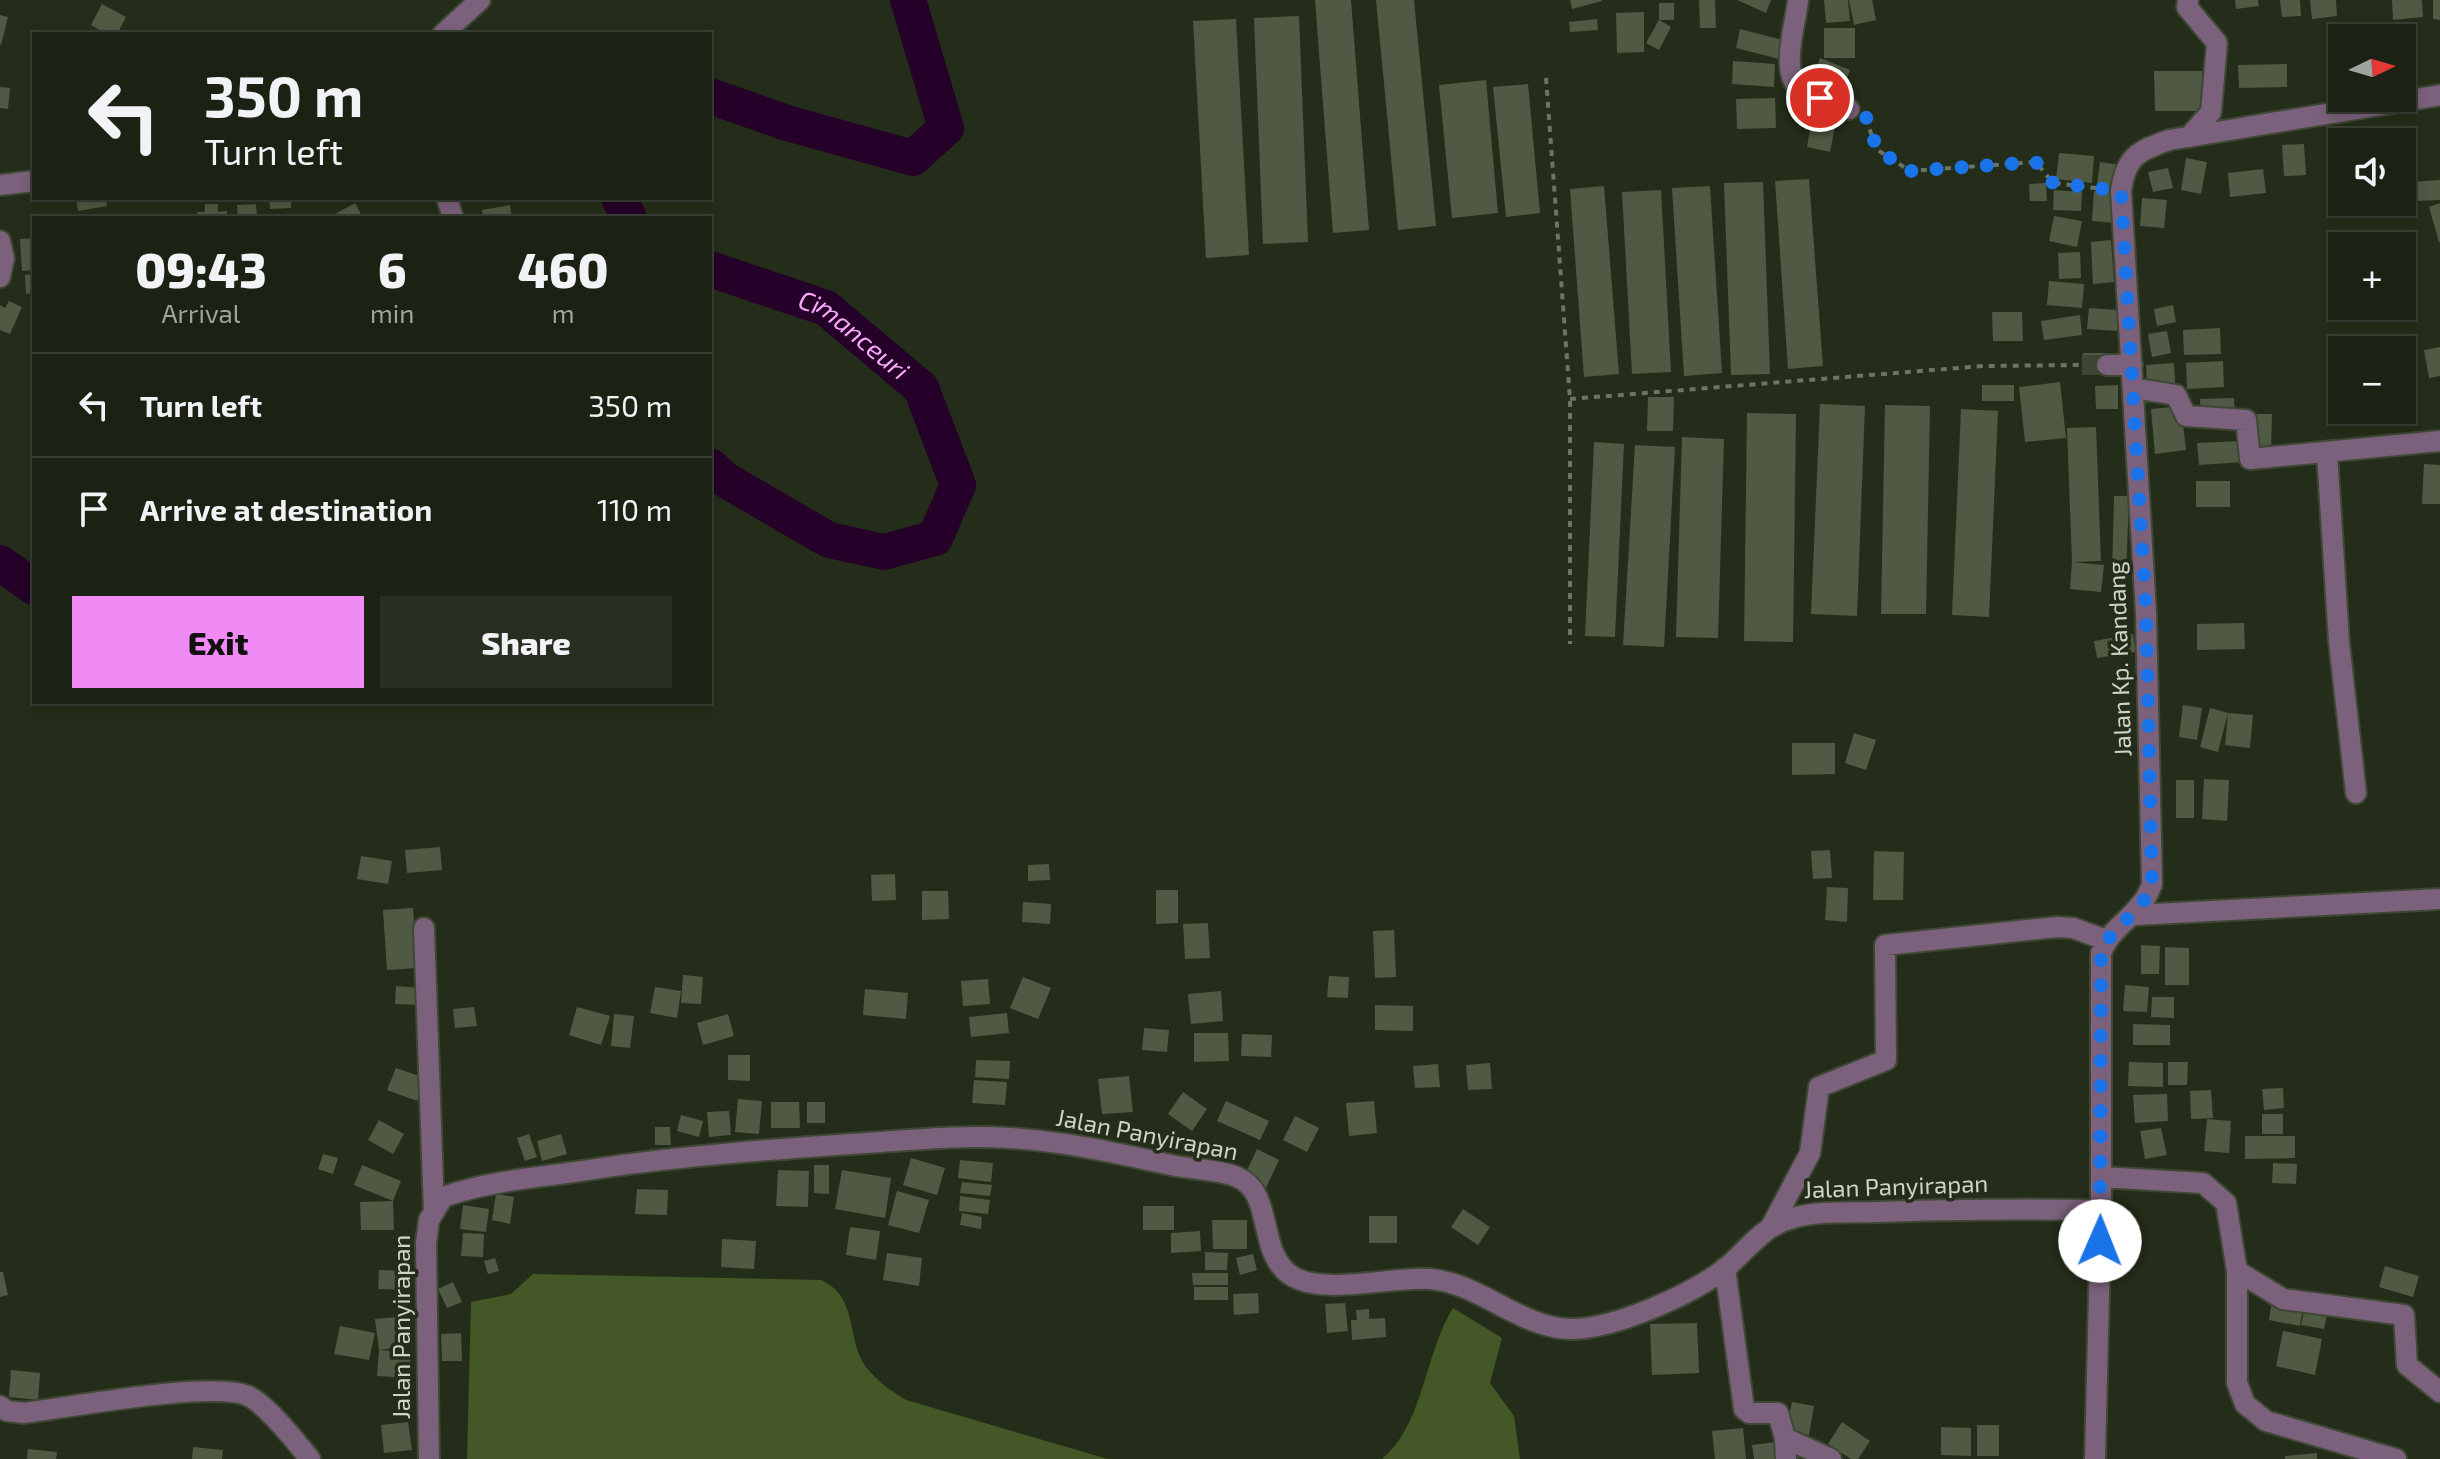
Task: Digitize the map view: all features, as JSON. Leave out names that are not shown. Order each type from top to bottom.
[{"type":"street","points":[[445,32],[480,0]]},
{"type":"street","points":[[1798,0],[1790,59],[1792,76],[1801,90],[1849,109]]},
{"type":"street","points":[[2188,0],[2187,7],[2217,43],[2211,112],[2189,137]]},
{"type":"street","name":"Jalan Kp. Kandang","points":[[2106,940],[2135,915],[2147,899],[2152,884],[2146,613],[2121,191],[2124,170],[2131,159],[2147,148],[2189,137],[2440,95]]},
{"type":"street","points":[[0,185],[32,181]]},
{"type":"street","points":[[0,241],[4,258],[0,277]]},
{"type":"street","points":[[2107,365],[2132,365]]},
{"type":"street","points":[[2133,388],[2176,395],[2186,416],[2246,420],[2250,459],[2440,441]]},
{"type":"street","points":[[2327,453],[2339,642],[2356,793]]},
{"type":"street","points":[[2135,915],[2440,899]]},
{"type":"street","points":[[1772,1225],[1810,1153],[1819,1087],[1886,1060],[1885,945],[2057,927],[2073,928],[2106,940],[2101,953],[2101,1210],[2095,1459]]},
{"type":"street","points":[[424,928],[434,1212]]},
{"type":"street","name":"Jalan Panyirapan","points":[[429,1459],[426,1243],[434,1212],[443,1197],[517,1178],[704,1155],[905,1140],[1010,1138],[1089,1146],[1236,1176],[1250,1184],[1258,1196],[1272,1252],[1287,1273],[1322,1285],[1431,1279],[1453,1283],[1524,1317],[1569,1329],[1609,1324],[1670,1299],[1725,1268],[1772,1225],[1795,1217],[1857,1213],[2101,1210]]},
{"type":"street","points":[[2101,1177],[2203,1183],[2226,1203],[2237,1271],[2237,1383],[2245,1404],[2266,1421],[2396,1459]]},
{"type":"street","points":[[1725,1268],[1744,1409],[1749,1413],[1778,1413],[1786,1449],[1831,1459]]},
{"type":"street","points":[[2237,1271],[2283,1299],[2404,1315],[2407,1365],[2440,1392]]},
{"type":"street","points":[[0,1406],[7,1411],[24,1413],[134,1398],[233,1392],[249,1395],[310,1459]]},
{"type":"path","points":[[1546,78],[1570,399],[1570,644]]},
{"type":"path","points":[[1849,109],[1869,119],[1876,149],[1910,171],[2036,162],[2053,183],[2121,191]]},
{"type":"path","points":[[1570,399],[1983,366],[2082,365]]},
{"type":"green space","points":[[533,1274],[821,1280],[833,1287],[847,1308],[856,1344],[866,1367],[900,1397],[1108,1459],[467,1459],[471,1302],[511,1294]]},
{"type":"green space","points":[[1453,1308],[1502,1338],[1490,1383],[1514,1416],[1520,1459],[1382,1459],[1407,1427],[1443,1327]]},
{"type":"building","points":[[1315,0],[1351,0],[1369,230],[1333,233]]},
{"type":"building","points":[[1376,0],[1414,0],[1436,226],[1398,230]]},
{"type":"building","points":[[1570,0],[1602,0],[1602,1],[1572,9]]},
{"type":"building","points":[[1699,0],[1715,0],[1716,28],[1700,28]]},
{"type":"building","points":[[1737,0],[1771,0],[1766,13]]},
{"type":"building","points":[[1824,0],[1848,0],[1850,21],[1826,23]]},
{"type":"building","points":[[1849,0],[1872,0],[1876,20],[1854,25]]},
{"type":"building","points":[[2235,0],[2258,0],[2259,6],[2236,9]]},
{"type":"building","points":[[2280,0],[2300,0],[2301,16],[2282,17]]},
{"type":"building","points":[[2310,0],[2336,0],[2337,16],[2312,19]]},
{"type":"building","points":[[2392,0],[2422,0],[2423,17],[2393,20]]},
{"type":"building","points":[[2433,0],[2440,0],[2440,20],[2433,19]]},
{"type":"building","points":[[1659,3],[1674,3],[1674,20],[1659,20]]},
{"type":"building","points":[[102,4],[126,17],[118,32],[103,32],[91,25]]},
{"type":"building","points":[[1644,12],[1644,52],[1617,53],[1616,13]]},
{"type":"building","points":[[0,15],[8,17],[1,45],[0,45]]},
{"type":"building","points":[[1299,16],[1308,242],[1263,244],[1254,18]]},
{"type":"building","points":[[1236,19],[1249,255],[1206,258],[1193,21]]},
{"type":"building","points":[[1597,19],[1598,30],[1570,32],[1569,22]]},
{"type":"building","points":[[1659,20],[1671,27],[1659,50],[1646,43]]},
{"type":"building","points":[[1824,28],[1855,28],[1855,58],[1824,58]]},
{"type":"building","points":[[1740,29],[1783,40],[1779,59],[1736,48]]},
{"type":"building","points":[[1820,58],[1850,70],[1840,97],[1810,85]]},
{"type":"building","points":[[1733,61],[1775,64],[1774,87],[1732,84]]},
{"type":"building","points":[[2287,64],[2287,87],[2239,88],[2238,65]]},
{"type":"building","points":[[2154,71],[2202,71],[2202,111],[2155,111]]},
{"type":"building","points":[[1486,80],[1498,213],[1452,218],[1439,85]]},
{"type":"building","points":[[1528,84],[1540,213],[1506,217],[1493,87]]},
{"type":"building","points":[[0,87],[10,88],[8,109],[0,108]]},
{"type":"building","points":[[1775,98],[1776,128],[1737,129],[1736,99]]},
{"type":"building","points":[[1812,117],[1836,121],[1830,152],[1807,147]]},
{"type":"building","points":[[2304,144],[2306,175],[2284,176],[2282,145]]},
{"type":"building","points":[[2059,153],[2094,156],[2092,183],[2056,179]]},
{"type":"building","points":[[2186,158],[2207,162],[2201,194],[2181,190]]},
{"type":"building","points":[[2100,162],[2121,165],[2119,187],[2097,185]]},
{"type":"building","points":[[2168,168],[2173,188],[2153,192],[2148,172]]},
{"type":"building","points":[[2263,169],[2266,193],[2230,197],[2228,173]]},
{"type":"building","points":[[1809,179],[1823,366],[1788,369],[1775,181]]},
{"type":"building","points":[[2440,180],[2440,200],[2416,201],[2416,182]]},
{"type":"building","points":[[1763,182],[1770,374],[1731,375],[1724,183]]},
{"type":"building","points":[[2046,183],[2047,201],[2030,201],[2029,184]]},
{"type":"building","points":[[1604,186],[1619,374],[1584,377],[1570,189]]},
{"type":"building","points":[[1710,186],[1722,373],[1684,376],[1672,188]]},
{"type":"building","points":[[1661,190],[1671,372],[1632,374],[1622,192]]},
{"type":"building","points":[[2054,190],[2082,192],[2081,211],[2053,210]]},
{"type":"building","points":[[2094,191],[2118,192],[2116,223],[2092,221]]},
{"type":"building","points":[[2142,198],[2167,200],[2164,228],[2140,226]]},
{"type":"building","points":[[76,200],[106,200],[107,206],[78,211]]},
{"type":"building","points":[[269,200],[291,200],[291,208],[270,209]]},
{"type":"building","points":[[355,203],[362,216],[332,216]]},
{"type":"building","points":[[2440,203],[2440,242],[2439,242],[2429,207]]},
{"type":"building","points":[[205,204],[218,204],[218,212],[227,211],[227,216],[197,216],[197,212],[205,212]]},
{"type":"building","points":[[256,204],[257,216],[238,216],[237,205]]},
{"type":"building","points":[[510,205],[512,216],[483,216],[482,210]]},
{"type":"building","points":[[2054,216],[2082,221],[2077,247],[2049,241]]},
{"type":"building","points":[[32,238],[32,270],[22,271],[20,239]]},
{"type":"building","points":[[2111,240],[2114,282],[2093,284],[2091,242]]},
{"type":"building","points":[[2080,252],[2081,278],[2059,279],[2058,253]]},
{"type":"building","points":[[32,274],[32,293],[26,294],[25,275]]},
{"type":"building","points":[[2049,281],[2084,284],[2082,308],[2047,305]]},
{"type":"building","points":[[9,301],[22,307],[10,334],[0,330],[0,305],[5,308]]},
{"type":"building","points":[[2173,305],[2176,322],[2157,326],[2154,309]]},
{"type":"building","points":[[2089,308],[2119,310],[2117,331],[2087,329]]},
{"type":"building","points":[[1992,312],[2022,312],[2023,341],[1993,341]]},
{"type":"building","points":[[2080,315],[2082,335],[2044,340],[2041,321]]},
{"type":"building","points":[[2220,328],[2221,354],[2184,355],[2183,330]]},
{"type":"building","points":[[2167,331],[2171,353],[2152,357],[2148,334]]},
{"type":"building","points":[[2440,347],[2440,376],[2429,378],[2424,350]]},
{"type":"building","points":[[2083,353],[2107,353],[2107,374],[2082,374]]},
{"type":"building","points":[[2223,361],[2224,387],[2187,389],[2186,363]]},
{"type":"building","points":[[2174,363],[2176,400],[2148,401],[2146,365]]},
{"type":"building","points":[[2060,382],[2066,438],[2025,442],[2019,387]]},
{"type":"building","points":[[1982,385],[2014,385],[2014,401],[1982,401]]},
{"type":"building","points":[[2118,385],[2118,409],[2096,409],[2095,386]]},
{"type":"building","points":[[1648,397],[1674,397],[1673,431],[1647,431]]},
{"type":"building","points":[[2234,398],[2235,420],[2201,422],[2200,399]]},
{"type":"building","points":[[1820,404],[1865,406],[1857,616],[1811,614]]},
{"type":"building","points":[[1885,405],[1930,406],[1926,614],[1881,614]]},
{"type":"building","points":[[2181,406],[2186,450],[2155,454],[2151,409]]},
{"type":"building","points":[[1961,409],[1998,411],[1989,617],[1952,615]]},
{"type":"building","points":[[1747,413],[1796,414],[1793,642],[1744,641]]},
{"type":"building","points":[[2249,414],[2272,414],[2271,453],[2249,453]]},
{"type":"building","points":[[2096,427],[2101,561],[2072,562],[2067,428]]},
{"type":"building","points":[[1682,437],[1724,439],[1718,638],[1676,637]]},
{"type":"building","points":[[2243,441],[2244,462],[2199,465],[2197,443]]},
{"type":"building","points":[[1594,442],[1624,444],[1615,637],[1585,636]]},
{"type":"building","points":[[1635,445],[1675,447],[1664,647],[1623,645]]},
{"type":"building","points":[[2424,464],[2440,465],[2440,504],[2422,504]]},
{"type":"building","points":[[2196,481],[2230,481],[2230,507],[2196,507]]},
{"type":"building","points":[[2114,496],[2129,496],[2126,578],[2112,577]]},
{"type":"building","points":[[2072,562],[2104,565],[2101,592],[2070,589]]},
{"type":"building","points":[[2244,623],[2245,649],[2197,650],[2197,624]]},
{"type":"building","points":[[2133,634],[2136,652],[2097,658],[2094,641]]},
{"type":"building","points":[[2183,705],[2202,708],[2197,740],[2179,737]]},
{"type":"building","points":[[2210,708],[2228,713],[2218,752],[2200,747]]},
{"type":"building","points":[[2228,713],[2253,715],[2250,748],[2225,745]]},
{"type":"building","points":[[1854,733],[1876,740],[1866,770],[1845,763]]},
{"type":"building","points":[[1792,743],[1835,743],[1835,774],[1792,775]]},
{"type":"building","points":[[2204,779],[2229,780],[2227,821],[2202,819]]},
{"type":"building","points":[[2176,780],[2194,780],[2194,818],[2176,818]]},
{"type":"building","points":[[440,847],[442,870],[407,873],[405,850]]},
{"type":"building","points":[[1830,850],[1832,878],[1813,879],[1811,851]]},
{"type":"building","points":[[1874,851],[1904,852],[1903,900],[1873,900]]},
{"type":"building","points":[[361,856],[392,861],[388,884],[357,879]]},
{"type":"building","points":[[1049,864],[1050,880],[1028,881],[1028,865]]},
{"type":"building","points":[[895,874],[896,900],[872,901],[871,875]]},
{"type":"building","points":[[1827,887],[1848,888],[1847,922],[1825,920]]},
{"type":"building","points":[[1156,890],[1178,890],[1178,923],[1156,924]]},
{"type":"building","points":[[922,891],[948,891],[949,919],[922,920]]},
{"type":"building","points":[[1023,902],[1051,904],[1050,924],[1022,922]]},
{"type":"building","points":[[413,908],[417,968],[387,970],[383,910]]},
{"type":"building","points":[[1208,923],[1210,958],[1185,959],[1183,924]]},
{"type":"building","points":[[1394,930],[1396,977],[1375,978],[1373,931]]},
{"type":"building","points":[[2141,945],[2160,946],[2159,974],[2141,974]]},
{"type":"building","points":[[2165,947],[2189,948],[2189,985],[2165,985]]},
{"type":"building","points":[[683,975],[703,977],[701,1004],[681,1003]]},
{"type":"building","points":[[1329,976],[1349,977],[1348,998],[1327,997]]},
{"type":"building","points":[[1023,977],[1051,988],[1038,1019],[1010,1008]]},
{"type":"building","points":[[988,979],[990,1004],[963,1006],[961,981]]},
{"type":"building","points":[[2125,985],[2149,987],[2147,1012],[2123,1011]]},
{"type":"building","points":[[396,986],[419,988],[418,1005],[395,1004]]},
{"type":"building","points":[[655,987],[681,991],[677,1018],[650,1013]]},
{"type":"building","points":[[865,989],[908,993],[906,1019],[863,1015]]},
{"type":"building","points":[[1221,991],[1223,1021],[1191,1024],[1188,994]]},
{"type":"building","points":[[2152,997],[2174,997],[2174,1018],[2151,1017]]},
{"type":"building","points":[[1375,1005],[1413,1006],[1413,1031],[1375,1030]]},
{"type":"building","points":[[474,1007],[477,1026],[455,1028],[453,1009]]},
{"type":"building","points":[[577,1007],[610,1016],[601,1045],[569,1035]]},
{"type":"building","points":[[1007,1013],[1009,1033],[971,1037],[969,1017]]},
{"type":"building","points":[[614,1014],[634,1016],[630,1048],[611,1046]]},
{"type":"building","points":[[728,1014],[734,1036],[703,1045],[697,1023]]},
{"type":"building","points":[[2133,1024],[2170,1025],[2170,1045],[2133,1045]]},
{"type":"building","points":[[1144,1028],[1169,1030],[1167,1052],[1142,1050]]},
{"type":"building","points":[[1194,1033],[1228,1033],[1229,1061],[1194,1062]]},
{"type":"building","points":[[1242,1034],[1272,1035],[1271,1057],[1241,1056]]},
{"type":"building","points":[[728,1055],[750,1055],[750,1081],[728,1080]]},
{"type":"building","points":[[976,1060],[1010,1061],[1009,1079],[975,1077]]},
{"type":"building","points":[[2129,1062],[2163,1063],[2163,1087],[2128,1086]]},
{"type":"building","points":[[2168,1062],[2188,1062],[2187,1085],[2168,1085]]},
{"type":"building","points":[[1490,1063],[1492,1089],[1468,1090],[1466,1065]]},
{"type":"building","points":[[1438,1064],[1440,1087],[1415,1088],[1413,1066]]},
{"type":"building","points":[[396,1068],[425,1078],[417,1101],[387,1090]]},
{"type":"building","points":[[1129,1076],[1133,1112],[1102,1114],[1098,1079]]},
{"type":"building","points":[[974,1080],[1007,1082],[1005,1105],[972,1103]]},
{"type":"building","points":[[2283,1088],[2284,1108],[2264,1110],[2262,1089]]},
{"type":"building","points":[[2211,1090],[2213,1118],[2191,1119],[2190,1091]]},
{"type":"building","points":[[1183,1092],[1207,1109],[1192,1131],[1168,1114]]},
{"type":"building","points":[[2167,1094],[2168,1121],[2135,1123],[2133,1095]]},
{"type":"building","points":[[738,1099],[762,1101],[759,1134],[735,1132]]},
{"type":"building","points":[[1226,1101],[1269,1121],[1260,1140],[1217,1121]]},
{"type":"building","points":[[1374,1101],[1377,1133],[1349,1136],[1346,1103]]},
{"type":"building","points":[[771,1102],[799,1102],[800,1128],[771,1128]]},
{"type":"building","points":[[807,1102],[825,1102],[825,1123],[807,1123]]},
{"type":"building","points":[[729,1111],[731,1135],[709,1137],[707,1112]]},
{"type":"building","points":[[2262,1114],[2283,1114],[2283,1134],[2262,1134]]},
{"type":"building","points":[[681,1115],[703,1121],[699,1137],[677,1131]]},
{"type":"building","points":[[1295,1116],[1319,1128],[1307,1152],[1283,1140]]},
{"type":"building","points":[[2207,1119],[2231,1121],[2229,1153],[2204,1151]]},
{"type":"building","points":[[379,1120],[404,1134],[393,1154],[368,1140]]},
{"type":"building","points":[[655,1127],[670,1127],[671,1145],[655,1145]]},
{"type":"building","points":[[2161,1128],[2167,1155],[2145,1159],[2140,1131]]},
{"type":"building","points":[[529,1134],[537,1157],[525,1161],[517,1138]]},
{"type":"building","points":[[561,1134],[567,1154],[542,1161],[537,1141]]},
{"type":"building","points":[[2245,1136],[2295,1136],[2295,1158],[2245,1159]]},
{"type":"building","points":[[1257,1149],[1279,1160],[1266,1188],[1244,1177]]},
{"type":"building","points":[[323,1154],[338,1158],[333,1174],[318,1169]]},
{"type":"building","points":[[911,1158],[945,1168],[937,1195],[903,1185]]},
{"type":"building","points":[[960,1160],[993,1163],[991,1182],[958,1178]]},
{"type":"building","points":[[2273,1163],[2297,1164],[2296,1184],[2272,1183]]},
{"type":"building","points":[[362,1165],[401,1181],[393,1201],[354,1185]]},
{"type":"building","points":[[814,1165],[829,1165],[829,1194],[814,1193]]},
{"type":"building","points":[[778,1170],[809,1171],[808,1207],[776,1206]]},
{"type":"building","points":[[842,1170],[891,1178],[885,1218],[835,1209]]},
{"type":"building","points":[[962,1182],[992,1185],[990,1196],[960,1193]]},
{"type":"building","points":[[637,1189],[668,1190],[667,1215],[635,1214]]},
{"type":"building","points":[[897,1191],[929,1200],[919,1233],[888,1225]]},
{"type":"building","points":[[496,1194],[514,1197],[510,1224],[492,1220]]},
{"type":"building","points":[[960,1196],[990,1200],[988,1214],[959,1211]]},
{"type":"building","points":[[393,1201],[394,1230],[361,1230],[360,1202]]},
{"type":"building","points":[[463,1205],[489,1209],[486,1232],[460,1229]]},
{"type":"building","points":[[1143,1206],[1174,1206],[1174,1230],[1143,1230]]},
{"type":"building","points":[[1463,1209],[1490,1227],[1478,1245],[1451,1227]]},
{"type":"building","points":[[962,1213],[982,1217],[981,1229],[960,1225]]},
{"type":"building","points":[[1369,1216],[1397,1216],[1397,1243],[1369,1243]]},
{"type":"building","points":[[1212,1220],[1247,1220],[1247,1249],[1213,1249]]},
{"type":"building","points":[[850,1227],[880,1231],[876,1260],[846,1255]]},
{"type":"building","points":[[1200,1231],[1201,1251],[1171,1253],[1171,1233]]},
{"type":"building","points":[[463,1233],[484,1234],[483,1257],[461,1256]]},
{"type":"building","points":[[722,1239],[756,1241],[754,1269],[721,1267]]},
{"type":"building","points":[[1205,1252],[1228,1253],[1227,1270],[1205,1270]]},
{"type":"building","points":[[887,1253],[922,1258],[919,1286],[883,1280]]},
{"type":"building","points":[[1253,1254],[1257,1270],[1240,1275],[1236,1258]]},
{"type":"building","points":[[495,1258],[499,1271],[488,1274],[484,1261]]},
{"type":"building","points":[[2385,1266],[2419,1276],[2413,1297],[2379,1287]]},
{"type":"building","points":[[379,1270],[410,1271],[409,1290],[378,1289]]},
{"type":"building","points":[[0,1272],[3,1272],[8,1295],[0,1297]]},
{"type":"building","points":[[1192,1273],[1228,1273],[1228,1285],[1193,1285]]},
{"type":"building","points":[[453,1282],[462,1302],[447,1308],[438,1289]]},
{"type":"building","points":[[1194,1287],[1228,1287],[1228,1300],[1194,1300]]},
{"type":"building","points":[[1258,1293],[1259,1313],[1234,1315],[1233,1294]]},
{"type":"building","points":[[2272,1301],[2303,1307],[2300,1326],[2269,1320]]},
{"type":"building","points":[[2306,1302],[2329,1307],[2324,1329],[2301,1325]]},
{"type":"building","points":[[1345,1303],[1348,1331],[1327,1333],[1325,1304]]},
{"type":"building","points":[[1369,1309],[1369,1319],[1385,1318],[1386,1337],[1352,1340],[1351,1320],[1357,1320],[1356,1310]]},
{"type":"building","points":[[407,1316],[410,1346],[379,1350],[375,1319]]},
{"type":"building","points":[[1697,1323],[1699,1373],[1652,1375],[1650,1324]]},
{"type":"building","points":[[340,1326],[375,1333],[369,1360],[334,1354]]},
{"type":"building","points":[[2283,1331],[2322,1339],[2315,1375],[2276,1366]]},
{"type":"building","points":[[461,1333],[462,1361],[442,1361],[441,1334]]},
{"type":"building","points":[[379,1350],[411,1352],[409,1378],[377,1376]]},
{"type":"building","points":[[11,1370],[40,1373],[38,1400],[9,1397]]},
{"type":"building","points":[[1792,1402],[1814,1406],[1809,1435],[1786,1430]]},
{"type":"building","points":[[408,1422],[412,1450],[384,1453],[381,1425]]},
{"type":"building","points":[[1842,1422],[1870,1441],[1858,1459],[1851,1459],[1828,1444]]},
{"type":"building","points":[[1977,1425],[1999,1425],[1999,1456],[1977,1456]]},
{"type":"building","points":[[1941,1427],[1971,1428],[1971,1456],[1941,1455]]},
{"type":"building","points":[[1743,1428],[1746,1459],[1715,1459],[1712,1431]]},
{"type":"building","points":[[1776,1442],[1778,1459],[1754,1459],[1752,1445]]},
{"type":"building","points":[[193,1447],[223,1450],[222,1459],[192,1459]]},
{"type":"building","points":[[28,1449],[57,1452],[56,1459],[27,1459]]},
{"type":"building","points":[[2317,1453],[2317,1459],[2285,1459],[2285,1456]]},
{"type":"waterway","name":"Cimanceuri","points":[[712,97],[787,123],[913,158],[946,128],[908,0]]},
{"type":"waterway","name":"Cimanceuri","points":[[620,200],[628,216]]},
{"type":"waterway","name":"Cimanceuri","points":[[712,270],[826,308],[921,388],[958,485],[935,538],[884,552],[829,540],[724,479],[712,468]]},
{"type":"waterway","name":"Cimanceuri","points":[[0,563],[32,586]]},
{"type":"tunnel","points":[[2082,365],[2107,365]]},
{"type":"route","points":[[1820,98],[1869,119],[1876,149],[1910,171],[2036,162],[2053,183],[2121,191],[2146,613],[2152,884],[2147,899],[2135,915],[2106,940],[2101,953],[2100,1241]]}]
